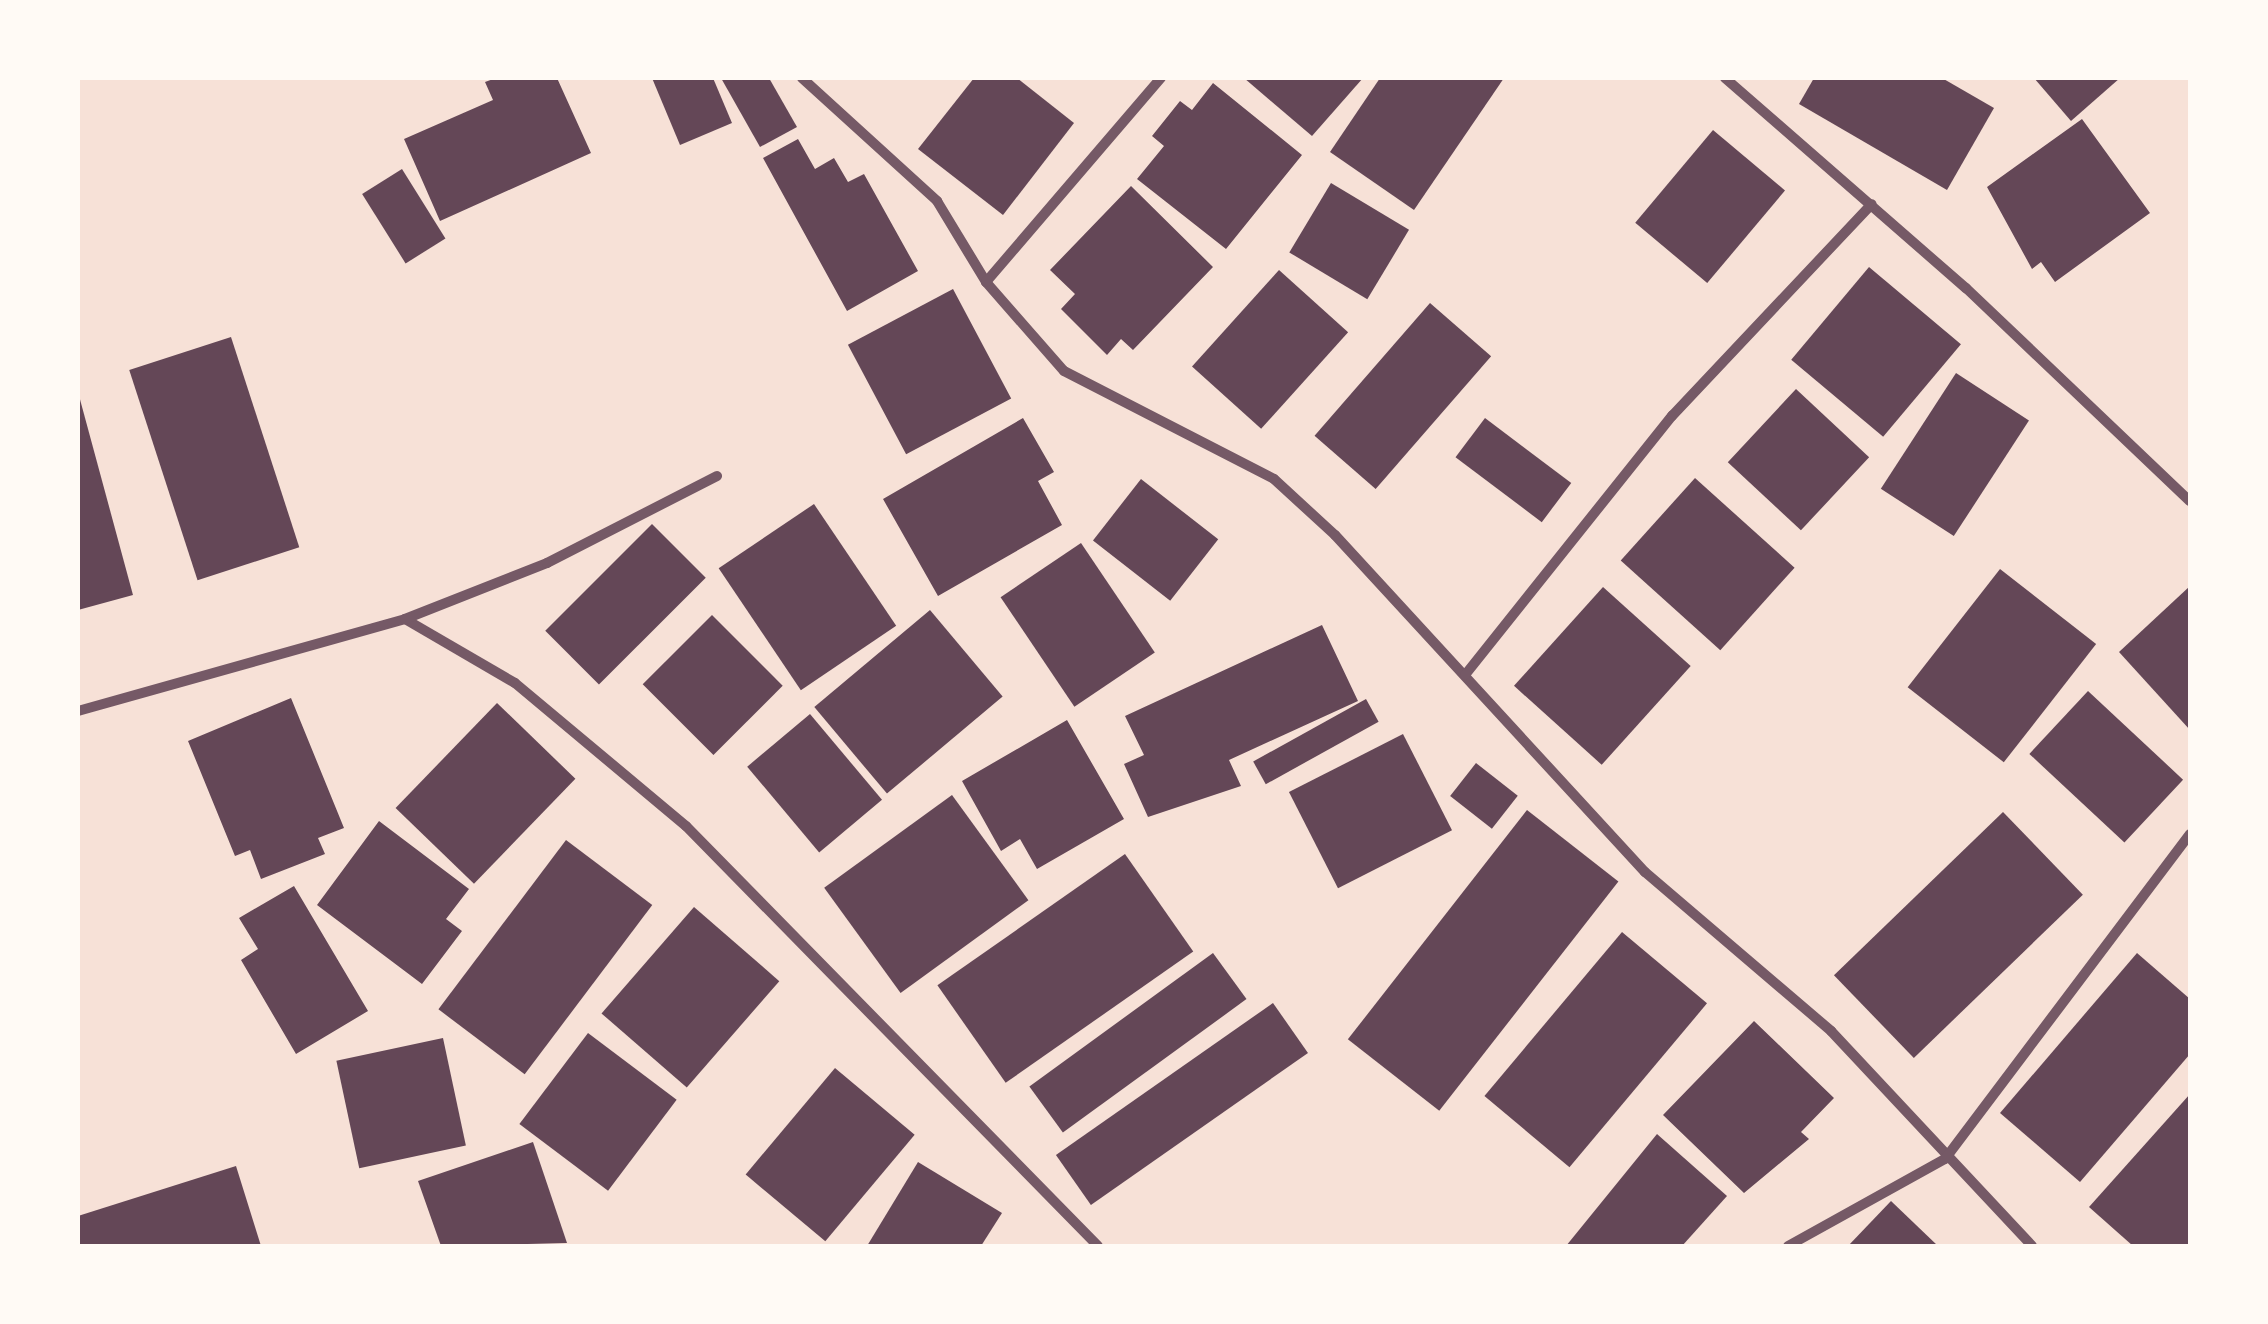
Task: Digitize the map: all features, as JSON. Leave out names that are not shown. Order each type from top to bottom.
[{"type":"street","points":[[802,78],[936,201],[986,282],[1064,371],[1274,480],[1465,676],[1646,872],[1744,947],[2032,1246]]},
{"type":"street","points":[[986,282],[1161,78]]},
{"type":"street","points":[[1724,78],[1872,204],[2190,501]]},
{"type":"street","points":[[1465,676],[1672,416],[1872,204]]},
{"type":"street","points":[[78,710],[406,619],[546,563],[717,476]]},
{"type":"street","points":[[406,619],[516,684],[686,826],[1098,1246]]},
{"type":"street","points":[[1788,1246],[1945,1159],[2190,834]]},
{"type":"building","points":[[496,78],[557,78],[591,153],[440,221],[404,139],[493,100],[485,82]]},
{"type":"building","points":[[652,78],[713,78],[732,123],[680,145]]},
{"type":"building","points":[[721,78],[769,78],[797,127],[760,147]]},
{"type":"building","points":[[974,78],[1017,78],[1074,123],[1003,215],[918,149]]},
{"type":"building","points":[[1244,78],[1363,78],[1312,136]]},
{"type":"building","points":[[1380,78],[1504,78],[1414,210],[1330,152]]},
{"type":"building","points":[[1814,78],[1942,78],[1994,108],[1947,190],[1799,104]]},
{"type":"building","points":[[2034,78],[2120,78],[2071,121]]},
{"type":"building","points":[[1213,83],[1302,155],[1226,249],[1137,179],[1164,146],[1152,136],[1180,101],[1192,110]]},
{"type":"building","points":[[2082,119],[2150,213],[2055,282],[2041,262],[2032,269],[1987,187]]},
{"type":"building","points":[[1713,130],[1785,190],[1707,283],[1635,223]]},
{"type":"building","points":[[798,139],[815,169],[834,158],[848,182],[864,174],[918,271],[847,311],[763,158]]},
{"type":"building","points":[[402,169],[445,239],[406,263],[362,194]]},
{"type":"building","points":[[1331,183],[1409,230],[1367,299],[1289,252]]},
{"type":"building","points":[[1131,186],[1213,267],[1133,350],[1121,339],[1107,355],[1061,309],[1075,294],[1050,270]]},
{"type":"building","points":[[1869,267],[1961,344],[1883,437],[1791,360]]},
{"type":"building","points":[[1279,270],[1348,332],[1261,429],[1192,367]]},
{"type":"building","points":[[953,289],[1011,398],[906,454],[848,345]]},
{"type":"building","points":[[1430,303],[1491,356],[1376,489],[1315,436]]},
{"type":"building","points":[[231,337],[299,547],[198,580],[129,370]]},
{"type":"building","points":[[1956,373],[2029,420],[1954,536],[1881,489]]},
{"type":"building","points":[[1796,389],[1869,457],[1801,530],[1728,462]]},
{"type":"building","points":[[78,392],[133,595],[78,610]]},
{"type":"building","points":[[1023,418],[1054,472],[1038,481],[1062,525],[938,596],[883,499]]},
{"type":"building","points":[[1485,418],[1571,483],[1542,522],[1456,457]]},
{"type":"building","points":[[1695,478],[1795,568],[1720,650],[1621,560]]},
{"type":"building","points":[[1141,479],[1218,539],[1170,601],[1093,540]]},
{"type":"building","points":[[814,504],[896,626],[801,690],[719,568]]},
{"type":"building","points":[[652,524],[706,578],[599,685],[545,631]]},
{"type":"building","points":[[1081,543],[1155,652],[1074,707],[1001,597]]},
{"type":"building","points":[[2000,569],[2096,644],[2004,762],[1908,687]]},
{"type":"building","points":[[2190,586],[2190,730],[2119,652]]},
{"type":"building","points":[[1603,587],[1691,666],[1602,765],[1514,686]]},
{"type":"building","points":[[930,610],[1003,697],[887,794],[814,707]]},
{"type":"building","points":[[712,615],[783,686],[713,755],[643,684]]},
{"type":"building","points":[[1322,625],[1358,701],[1229,760],[1241,786],[1148,817],[1124,764],[1144,755],[1125,716]]},
{"type":"building","points":[[2088,691],[2183,780],[2124,843],[2029,754]]},
{"type":"building","points":[[291,698],[344,828],[318,838],[325,854],[261,879],[250,850],[235,856],[188,741]]},
{"type":"building","points":[[1366,699],[1379,722],[1266,784],[1253,762]]},
{"type":"building","points":[[497,703],[575,779],[474,884],[396,808]]},
{"type":"building","points":[[810,714],[882,800],[819,853],[747,767]]},
{"type":"building","points":[[1067,720],[1124,819],[1037,869],[1020,839],[1001,851],[962,781]]},
{"type":"building","points":[[1403,734],[1452,830],[1338,888],[1289,792]]},
{"type":"building","points":[[1476,763],[1518,796],[1492,829],[1450,796]]},
{"type":"building","points":[[952,795],[1028,900],[901,993],[824,888]]},
{"type":"building","points":[[1527,810],[1618,881],[1439,1111],[1348,1039]]},
{"type":"building","points":[[2003,812],[2083,895],[1914,1058],[1834,975]]},
{"type":"building","points":[[379,821],[469,889],[446,919],[462,931],[422,984],[317,905]]},
{"type":"building","points":[[566,840],[652,905],[525,1074],[438,1009]]},
{"type":"building","points":[[1125,854],[1193,951],[1006,1083],[937,985]]},
{"type":"building","points":[[294,886],[368,1011],[296,1054],[241,960],[258,949],[239,918]]},
{"type":"building","points":[[694,907],[779,981],[687,1088],[601,1013]]},
{"type":"building","points":[[1622,932],[1707,1003],[1569,1167],[1484,1096]]},
{"type":"building","points":[[1213,953],[1247,999],[1063,1133],[1029,1086]]},
{"type":"building","points":[[2137,953],[2190,999],[2190,1054],[2080,1182],[2000,1113]]},
{"type":"building","points":[[1273,1003],[1308,1053],[1091,1205],[1056,1155]]},
{"type":"building","points":[[1754,1021],[1834,1098],[1801,1132],[1809,1139],[1744,1193],[1663,1115]]},
{"type":"building","points":[[588,1033],[677,1100],[608,1191],[519,1124]]},
{"type":"building","points":[[443,1038],[466,1146],[359,1168],[336,1061]]},
{"type":"building","points":[[835,1068],[915,1135],[825,1241],[746,1174]]},
{"type":"building","points":[[2190,1094],[2190,1246],[2133,1246],[2089,1207]]},
{"type":"building","points":[[1657,1134],[1727,1196],[1682,1246],[1566,1246]]},
{"type":"building","points":[[533,1142],[567,1243],[441,1246],[418,1181]]},
{"type":"building","points":[[918,1162],[1002,1213],[981,1246],[867,1246]]},
{"type":"building","points":[[236,1166],[261,1246],[78,1246],[78,1216]]},
{"type":"building","points":[[1891,1201],[1938,1246],[1848,1246]]}]
